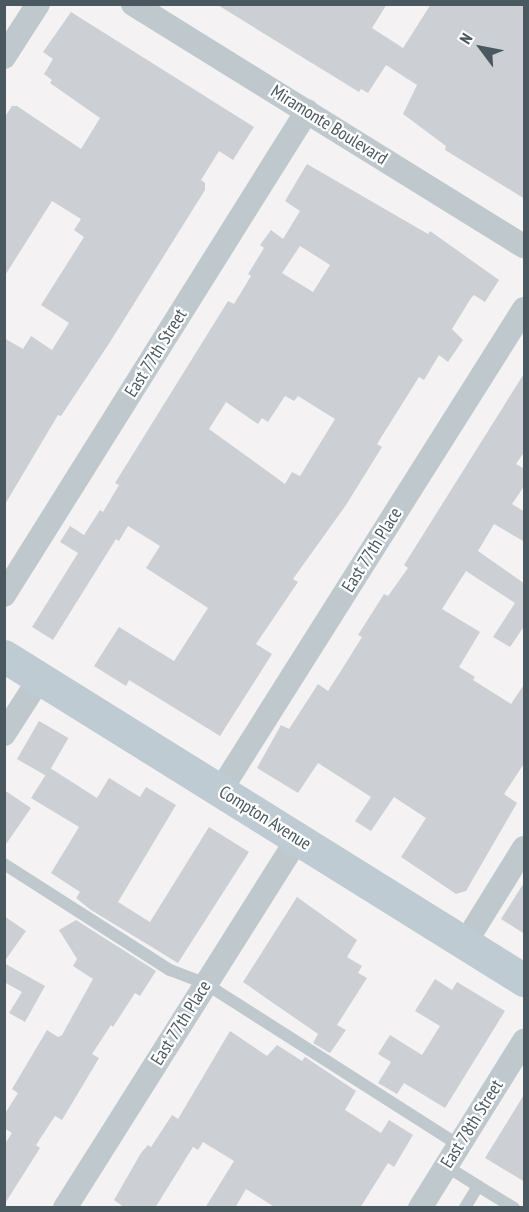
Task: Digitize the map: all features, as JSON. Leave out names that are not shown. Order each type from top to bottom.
[{"type":"main road","name":"Compton Avenue","points":[[4,656],[525,980]]},
{"type":"street","points":[[4,57],[38,4]]},
{"type":"street","name":"Miramonte Boulevard","points":[[133,4],[525,246]]},
{"type":"street","name":"East 77th Street","points":[[4,595],[307,111]]},
{"type":"street","name":"East 77th Place","points":[[220,790],[525,309]]},
{"type":"street","points":[[4,734],[40,678]]},
{"type":"street","name":"East 77th Place","points":[[65,1208],[297,839]]},
{"type":"street","points":[[465,944],[525,848]]},
{"type":"street","name":"East 78th Street","points":[[420,1208],[525,1041]]},
{"type":"lane","points":[[4,864],[170,970],[206,984],[459,1145]]},
{"type":"lane","points":[[446,1166],[514,1208]]},
{"type":"lane","points":[[465,1208],[478,1186]]},
{"type":"building","points":[[216,4],[387,4],[372,28],[403,48],[431,4],[525,4],[525,199],[445,150],[446,146],[403,114],[417,85],[386,65],[368,93],[361,89],[359,92]]},
{"type":"building","points":[[71,12],[254,127],[233,160],[219,151],[201,180],[205,183],[205,190],[110,342],[61,416],[58,415],[4,506],[4,338],[23,349],[31,336],[52,350],[69,323],[41,305],[84,237],[74,230],[81,219],[52,201],[4,277],[4,118],[12,106],[17,106],[81,149],[100,118],[50,83],[52,80],[44,74],[53,59],[43,52]]},
{"type":"building","points":[[307,164],[428,234],[430,231],[499,280],[485,302],[474,295],[471,298],[452,329],[463,340],[448,362],[439,355],[424,380],[419,377],[377,444],[382,447],[346,505],[293,579],[298,582],[256,644],[272,654],[220,736],[129,680],[126,686],[94,666],[119,627],[174,661],[208,608],[146,568],[160,546],[128,526],[119,541],[116,539],[53,640],[32,627],[78,553],[60,542],[70,526],[84,535],[100,510],[103,512],[119,485],[115,483],[228,301],[234,304],[251,276],[248,274],[264,248],[260,245],[271,230],[283,239],[300,211],[285,201]],"holes":[[[300,246],[330,265],[313,292],[282,273]],[[285,396],[294,401],[298,396],[335,419],[300,476],[292,472],[285,484],[209,429],[226,402],[258,424],[262,418],[268,422]]]},
{"type":"building","points":[[525,372],[525,451],[516,464],[525,469],[525,485],[512,504],[525,512],[525,542],[494,524],[478,551],[525,584],[525,625],[510,647],[493,637],[515,603],[466,571],[442,609],[480,632],[459,667],[475,677],[473,680],[511,704],[525,683],[525,762],[504,794],[517,803],[466,891],[456,894],[401,857],[426,818],[394,797],[371,831],[355,821],[371,797],[318,763],[298,793],[257,768],[281,725],[289,729],[318,684],[328,691],[362,637],[358,635],[384,594],[388,596],[408,568],[404,565]]},
{"type":"building","points":[[39,721],[68,738],[46,776],[17,759]]},
{"type":"building","points":[[50,768],[97,798],[109,778],[140,797],[146,787],[176,805],[118,902],[150,922],[209,827],[249,852],[178,963],[91,910],[76,898],[80,892],[51,873],[79,827],[31,798]]},
{"type":"building","points":[[4,790],[31,808],[4,847]]},
{"type":"building","points":[[525,881],[525,934],[501,919]]},
{"type":"building","points":[[297,897],[357,940],[347,957],[362,966],[358,973],[367,978],[337,1025],[346,1030],[330,1053],[313,1043],[318,1034],[243,982]]},
{"type":"building","points":[[4,916],[26,931],[4,962]]},
{"type":"building","points":[[76,920],[156,971],[140,996],[135,993],[92,1054],[99,1058],[62,1120],[55,1116],[36,1145],[40,1148],[4,1205],[4,1145],[12,1133],[4,1128],[4,1115],[18,1093],[12,1089],[47,1030],[58,1037],[62,1035],[93,979],[73,966],[77,959],[59,930]]},
{"type":"building","points":[[4,963],[45,986],[25,1022],[9,1013],[22,992],[4,982]]},
{"type":"building","points":[[435,979],[452,990],[457,982],[505,1011],[445,1108],[404,1083],[397,1094],[378,1083],[391,1062],[378,1054],[390,1035],[422,1055],[440,1026],[415,1011]]},
{"type":"building","points":[[230,1031],[267,1056],[277,1045],[302,1061],[305,1057],[356,1091],[345,1110],[381,1133],[389,1120],[413,1135],[394,1167],[388,1163],[360,1208],[276,1208],[246,1189],[235,1208],[205,1208],[234,1161],[203,1142],[198,1150],[193,1147],[155,1208],[125,1208],[114,1200],[141,1153],[148,1145],[151,1147],[172,1115],[178,1119]]},
{"type":"building","points":[[525,1093],[525,1182],[485,1158]]}]
